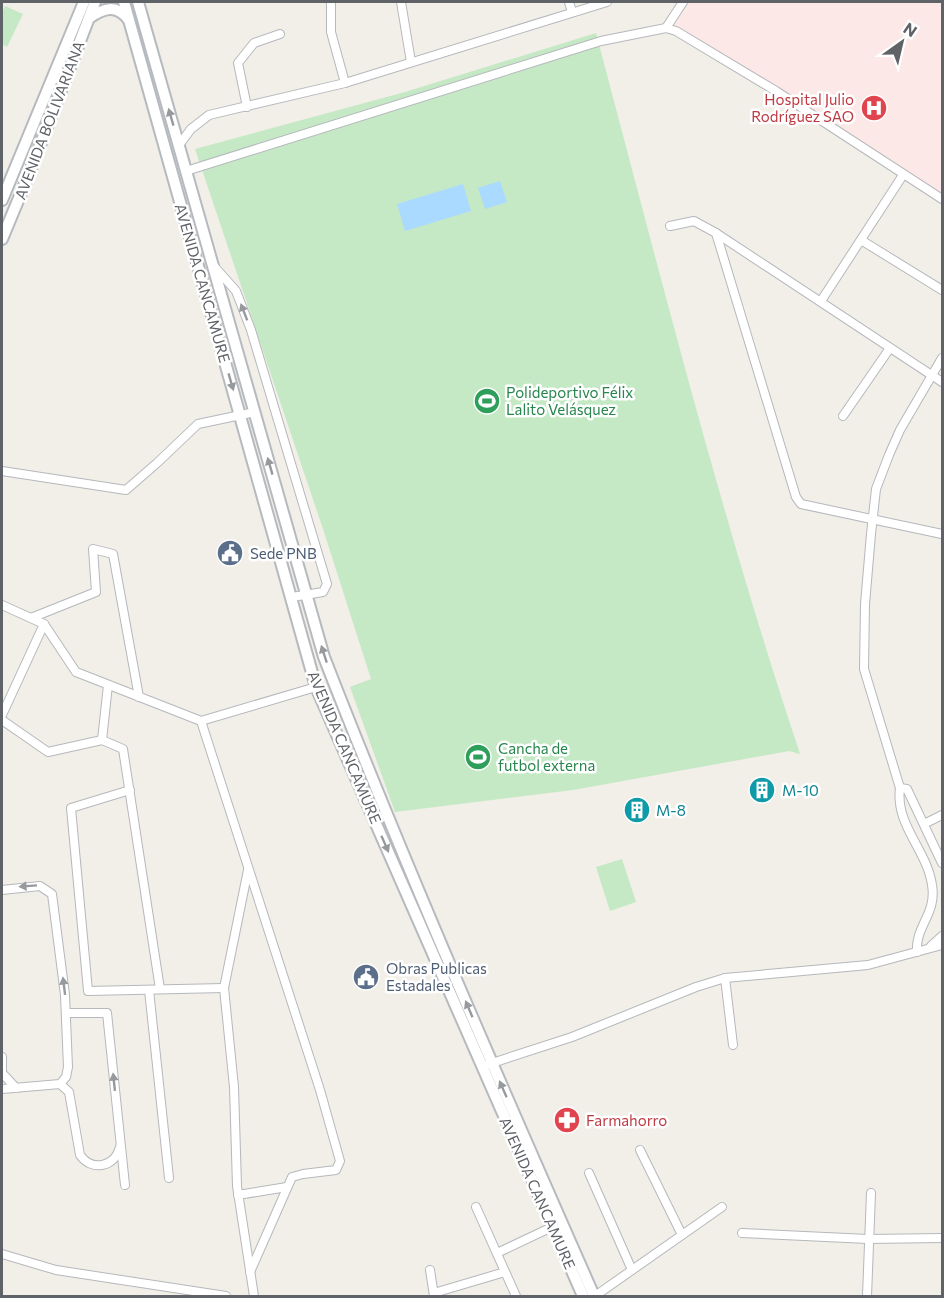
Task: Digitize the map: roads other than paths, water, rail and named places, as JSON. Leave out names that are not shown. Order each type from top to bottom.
[{"type":"main road","name":"AVENIDA BOLIVARIANA","points":[[2,200],[84,2]]},
{"type":"main road","name":"AVENIDA BOLIVARIANA","points":[[2,239],[95,2]]},
{"type":"main road","name":"AVENIDA CANCAMURE","points":[[124,2],[316,687],[487,1065],[595,1296]]},
{"type":"main road","name":"AVENIDA CANCAMURE","points":[[138,2],[324,657],[552,1227],[583,1296]]},
{"type":"main road","points":[[89,18],[110,7],[117,9],[130,22]]},
{"type":"street","points":[[331,2],[331,32],[345,83]]},
{"type":"street","points":[[401,2],[411,62]]},
{"type":"street","points":[[569,2],[572,12]]},
{"type":"street","points":[[179,145],[191,129],[209,115],[345,83],[607,2]]},
{"type":"street","points":[[666,28],[684,2]]},
{"type":"street","points":[[186,171],[602,41],[666,28],[684,34],[776,91],[942,200]]},
{"type":"street","points":[[247,107],[238,63],[254,43],[280,34]]},
{"type":"street","points":[[820,301],[903,175]]},
{"type":"street","points":[[670,226],[694,221],[716,233],[942,382]]},
{"type":"street","points":[[189,235],[204,232]]},
{"type":"street","points":[[716,233],[796,497],[801,504],[942,534]]},
{"type":"street","points":[[861,240],[942,290]]},
{"type":"street","points":[[213,264],[236,291],[251,330],[327,585],[323,592],[292,597]]},
{"type":"street","points":[[843,416],[890,348]]},
{"type":"street","points":[[917,952],[916,942],[932,909],[931,879],[901,813],[900,788],[864,669],[865,604],[876,489],[900,430],[942,358]]},
{"type":"street","points":[[2,471],[126,490],[198,424],[255,412]]},
{"type":"street","points":[[31,618],[96,592],[93,549],[113,554],[139,697]]},
{"type":"street","points":[[2,605],[44,624],[76,672],[201,722],[316,687]]},
{"type":"street","points":[[2,715],[44,624]]},
{"type":"street","points":[[102,740],[108,685]]},
{"type":"street","points":[[2,720],[48,752],[102,740],[123,749],[160,989]]},
{"type":"street","points":[[201,722],[320,1090],[340,1161],[336,1170],[296,1175],[287,1187],[250,1272]]},
{"type":"street","points":[[344,749],[358,744]]},
{"type":"street","points":[[900,788],[907,789],[942,863]]},
{"type":"street","points":[[130,790],[70,808],[88,991],[224,988]]},
{"type":"street","points":[[924,824],[942,815]]},
{"type":"street","points":[[248,869],[224,988],[234,1087],[238,1195],[254,1296]]},
{"type":"street","points":[[2,890],[40,886],[52,894],[67,1013],[68,1067],[66,1077],[60,1084],[2,1089]]},
{"type":"street","points":[[930,947],[942,936]]},
{"type":"street","points":[[487,1065],[572,1037],[696,987],[725,978],[868,965],[942,945]]},
{"type":"street","points":[[725,978],[732,1044]]},
{"type":"street","points":[[148,990],[169,1178]]},
{"type":"street","points":[[67,1013],[107,1013],[125,1185]]},
{"type":"street","points":[[2,1057],[2,1074],[16,1088]]},
{"type":"street","points":[[60,1084],[69,1092],[82,1158],[92,1165],[108,1164],[116,1157],[121,1140]]},
{"type":"street","points":[[640,1150],[682,1235]]},
{"type":"street","points":[[589,1173],[632,1270]]},
{"type":"street","points":[[238,1195],[287,1187]]},
{"type":"street","points":[[867,1296],[871,1193]]},
{"type":"street","points":[[476,1207],[516,1296]]},
{"type":"street","points":[[595,1296],[722,1207]]},
{"type":"street","points":[[497,1252],[552,1227]]},
{"type":"street","points":[[742,1233],[868,1239],[942,1238]]},
{"type":"street","points":[[2,1254],[56,1270],[226,1296]]},
{"type":"street","points":[[430,1270],[434,1295],[505,1272]]},
{"type":"water","points":[[500,181],[507,202],[485,209],[478,188]]},
{"type":"water","points":[[463,184],[471,211],[405,231],[397,204]]},
{"type":"place","name":"Hospital Julio Rodríguez SAO","points":[[874,108]]},
{"type":"place","name":"Polideportivo Félix Lalito Velásquez","points":[[487,401]]},
{"type":"place","name":"Sede PNB","points":[[230,553]]},
{"type":"place","name":"Cancha de futbol externa","points":[[478,757]]},
{"type":"place","name":"M-10","points":[[762,790]]},
{"type":"place","name":"M-8","points":[[637,810]]},
{"type":"place","name":"Obras Publicas Estadales","points":[[366,977]]},
{"type":"place","name":"Farmahorro","points":[[567,1120]]}]
